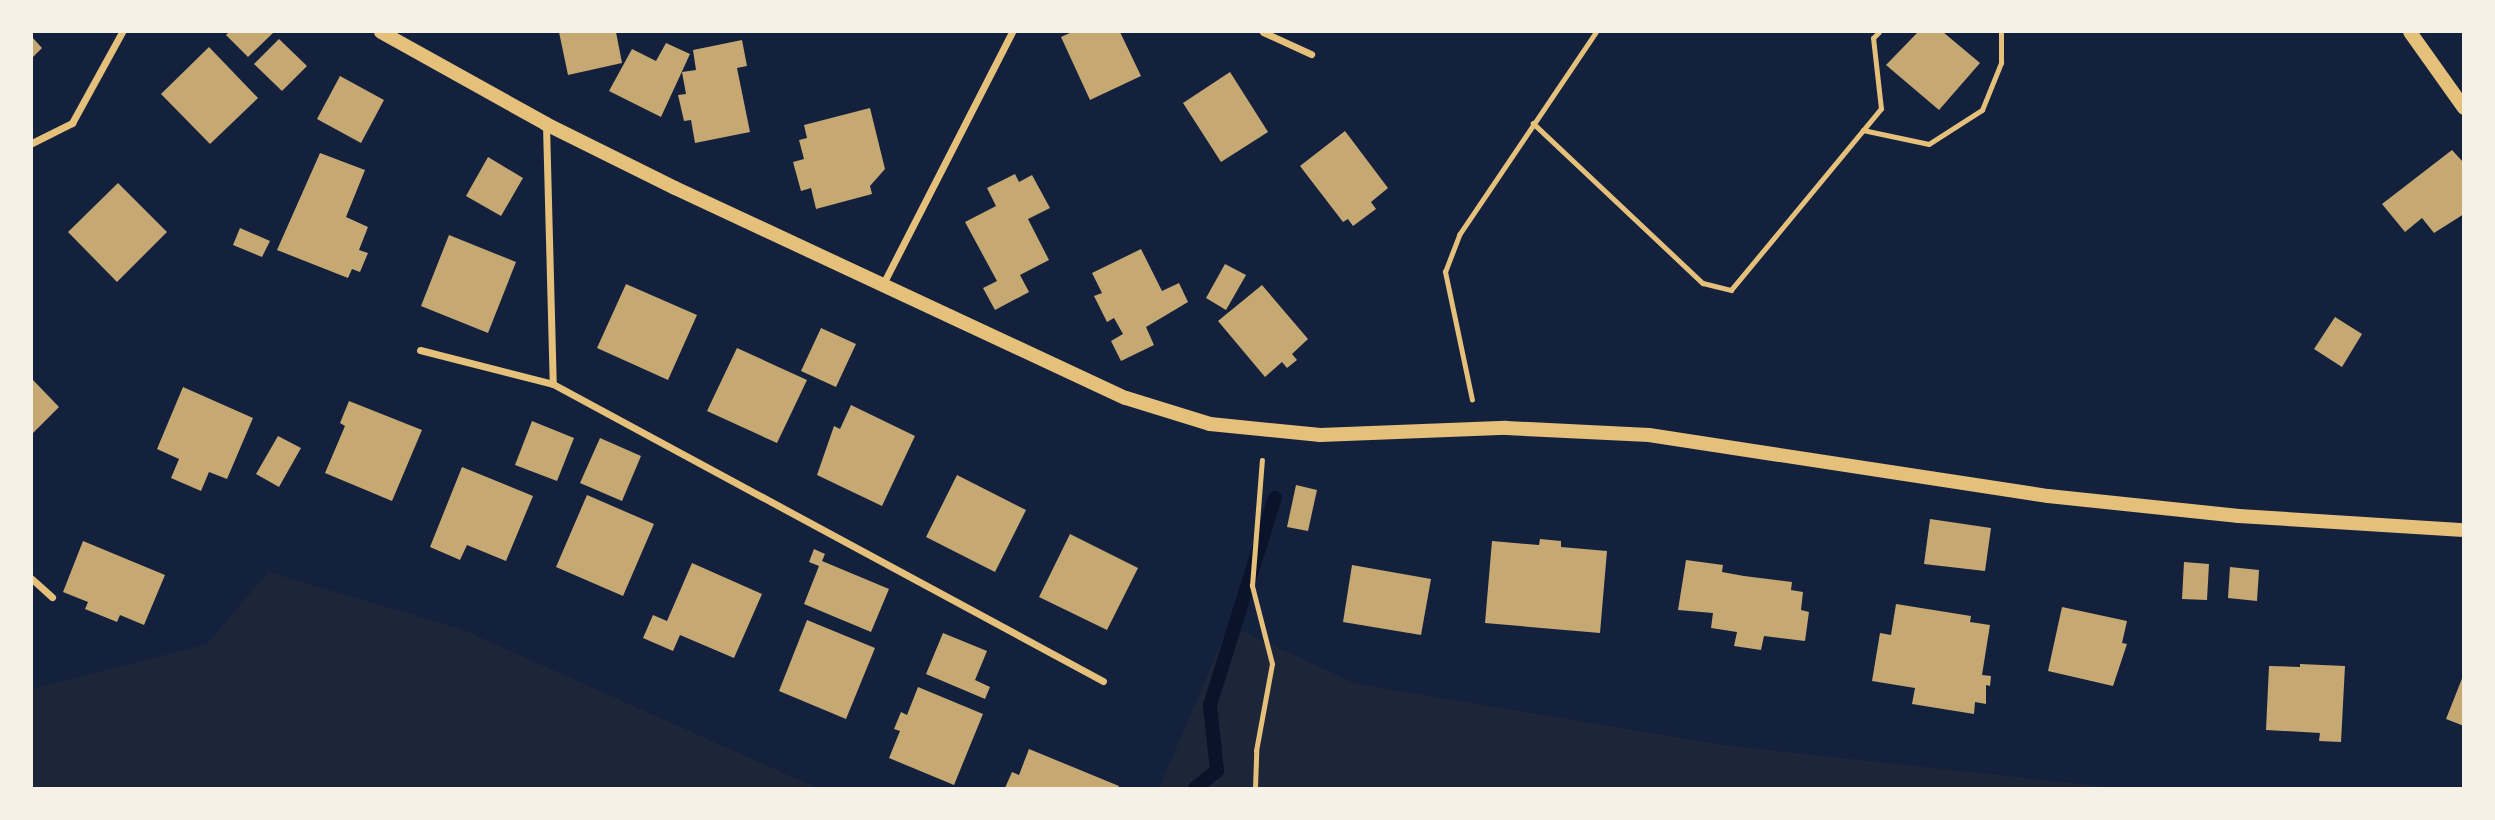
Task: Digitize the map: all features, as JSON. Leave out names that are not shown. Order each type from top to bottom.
[{"type":"main road","points":[[381,32],[546,124],[882,285],[1126,398],[1210,424],[1320,435],[1470,429],[1649,436],[2048,496],[2239,516],[2463,530]]},
{"type":"main road","points":[[2410,32],[2463,108]]},
{"type":"street","points":[[32,143],[72,122],[122,32]]},
{"type":"street","points":[[882,285],[1012,32]]},
{"type":"street","points":[[1263,32],[1311,54]]},
{"type":"street","points":[[546,124],[553,384]]},
{"type":"street","points":[[420,350],[553,384],[1102,681]]},
{"type":"street","points":[[32,579],[52,597]]},
{"type":"path","points":[[1470,429],[1472,396],[1447,299],[1445,272],[1459,235],[1596,32]]},
{"type":"path","points":[[1533,122],[1703,283],[1731,290],[1881,109],[1873,38],[1879,32]]},
{"type":"path","points":[[1863,130],[1929,144],[1982,110],[2001,63],[2001,32]]},
{"type":"path","points":[[1255,789],[1256,751],[1272,664],[1252,586],[1264,431]]},
{"type":"shaded area","points":[[268,572],[461,629],[817,788],[32,788],[32,689],[207,644]]},
{"type":"shaded area","points":[[1229,625],[1354,683],[1723,745],[2116,788],[1159,788]]},
{"type":"building","points":[[229,32],[274,32],[248,57],[226,35]]},
{"type":"building","points":[[559,32],[616,32],[622,63],[568,75]]},
{"type":"building","points":[[1072,32],[1120,32],[1141,76],[1090,100],[1061,37]]},
{"type":"building","points":[[1918,32],[1943,32],[1980,63],[1939,110],[1886,65]]},
{"type":"building","points":[[32,37],[42,48],[32,58]]},
{"type":"building","points":[[279,39],[307,66],[282,91],[254,64]]},
{"type":"building","points":[[742,40],[747,66],[737,68],[750,132],[695,143],[691,120],[684,121],[678,95],[686,94],[682,72],[696,70],[693,50]]},
{"type":"building","points":[[666,43],[690,54],[661,117],[609,91],[632,49],[656,61]]},
{"type":"building","points":[[209,47],[258,98],[210,144],[161,94]]},
{"type":"building","points":[[1230,72],[1268,132],[1221,162],[1183,103]]},
{"type":"building","points":[[340,76],[384,100],[361,143],[317,119]]},
{"type":"building","points":[[870,108],[885,169],[870,186],[872,194],[816,209],[811,188],[801,191],[793,162],[804,159],[799,140],[807,138],[804,125]]},
{"type":"building","points":[[1345,131],[1388,188],[1371,202],[1376,209],[1353,226],[1348,219],[1343,222],[1300,166]]},
{"type":"building","points":[[2452,150],[2464,163],[2464,214],[2434,233],[2422,218],[2405,232],[2382,204]]},
{"type":"building","points":[[320,153],[365,170],[346,217],[368,227],[359,250],[368,253],[360,272],[352,269],[348,278],[277,250]]},
{"type":"building","points":[[488,157],[523,178],[501,216],[466,196]]},
{"type":"building","points":[[1015,174],[1019,182],[1032,175],[1050,208],[1028,219],[1049,260],[1020,275],[1029,292],[995,310],[983,288],[997,281],[965,222],[996,206],[987,188]]},
{"type":"building","points":[[118,183],[167,232],[117,282],[68,232]]},
{"type":"building","points":[[240,228],[270,241],[262,257],[233,245]]},
{"type":"building","points":[[449,235],[516,262],[488,333],[421,306]]},
{"type":"building","points":[[1141,249],[1162,291],[1179,283],[1188,302],[1146,327],[1154,345],[1121,361],[1111,341],[1123,334],[1114,318],[1107,322],[1094,296],[1102,293],[1092,273]]},
{"type":"building","points":[[1225,264],[1246,275],[1226,310],[1206,298]]},
{"type":"building","points":[[626,284],[697,315],[668,380],[597,348]]},
{"type":"building","points":[[1262,285],[1308,339],[1292,354],[1297,360],[1287,368],[1282,362],[1265,377],[1218,321]]},
{"type":"building","points":[[2335,317],[2362,334],[2342,367],[2314,349]]},
{"type":"building","points":[[821,328],[856,344],[836,387],[801,371]]},
{"type":"building","points":[[737,348],[807,380],[777,443],[707,411]]},
{"type":"building","points":[[32,379],[59,407],[32,434]]},
{"type":"building","points":[[183,387],[253,418],[227,479],[209,472],[201,491],[171,478],[179,459],[157,449]]},
{"type":"building","points":[[349,401],[422,430],[392,501],[325,473],[345,426],[340,423]]},
{"type":"building","points":[[851,405],[915,436],[882,506],[817,475],[834,426],[840,429]]},
{"type":"building","points":[[532,421],[574,438],[557,481],[515,465]]},
{"type":"building","points":[[278,436],[301,448],[279,487],[256,474]]},
{"type":"building","points":[[600,438],[641,456],[622,501],[580,483]]},
{"type":"building","points":[[462,467],[533,496],[506,561],[467,545],[460,560],[430,547]]},
{"type":"building","points":[[957,475],[1026,510],[995,572],[926,537]]},
{"type":"building","points":[[1296,485],[1317,490],[1308,531],[1287,527]]},
{"type":"building","points":[[587,495],[654,524],[623,596],[556,567]]},
{"type":"building","points":[[1930,519],[1991,528],[1985,571],[1924,564]]},
{"type":"building","points":[[1070,534],[1138,568],[1107,630],[1039,597]]},
{"type":"building","points":[[1540,539],[1561,541],[1561,547],[1607,551],[1600,633],[1485,623],[1492,541],[1539,545]]},
{"type":"building","points":[[83,541],[165,575],[144,625],[120,615],[117,622],[85,609],[88,602],[63,592]]},
{"type":"building","points":[[814,549],[825,554],[822,561],[889,589],[871,632],[804,604],[819,566],[809,562]]},
{"type":"building","points":[[1686,560],[1723,565],[1722,572],[1792,582],[1791,590],[1803,592],[1801,610],[1809,612],[1805,641],[1764,636],[1761,650],[1734,646],[1737,632],[1711,628],[1713,613],[1678,610]]},
{"type":"building","points":[[2184,562],[2209,564],[2207,600],[2182,599]]},
{"type":"building","points":[[692,563],[762,594],[734,658],[680,635],[673,651],[643,638],[653,615],[667,621]]},
{"type":"building","points":[[1352,565],[1431,579],[1421,635],[1343,622]]},
{"type":"building","points":[[2230,567],[2259,570],[2257,601],[2228,598]]},
{"type":"building","points":[[1896,604],[1971,616],[1970,622],[1990,625],[1982,675],[1991,676],[1990,686],[1986,685],[1986,704],[1975,702],[1974,714],[1912,704],[1915,688],[1872,681],[1880,633],[1891,635]]},
{"type":"building","points":[[2062,607],[2127,621],[2122,643],[2127,644],[2113,686],[2048,671]]},
{"type":"building","points":[[807,620],[875,648],[846,719],[779,691]]},
{"type":"building","points":[[943,633],[987,651],[975,680],[990,687],[985,699],[926,674]]},
{"type":"building","points":[[2300,664],[2345,666],[2341,742],[2319,741],[2320,733],[2266,730],[2269,666],[2300,667]]},
{"type":"building","points":[[2464,676],[2464,726],[2446,719]]},
{"type":"building","points":[[918,687],[983,714],[954,785],[889,758],[900,731],[894,729],[901,712],[907,715]]},
{"type":"building","points":[[1029,749],[1119,786],[1005,788],[1012,772],[1019,775]]},
{"type":"waterway","points":[[1195,788],[1217,771],[1210,705],[1275,498]]}]
